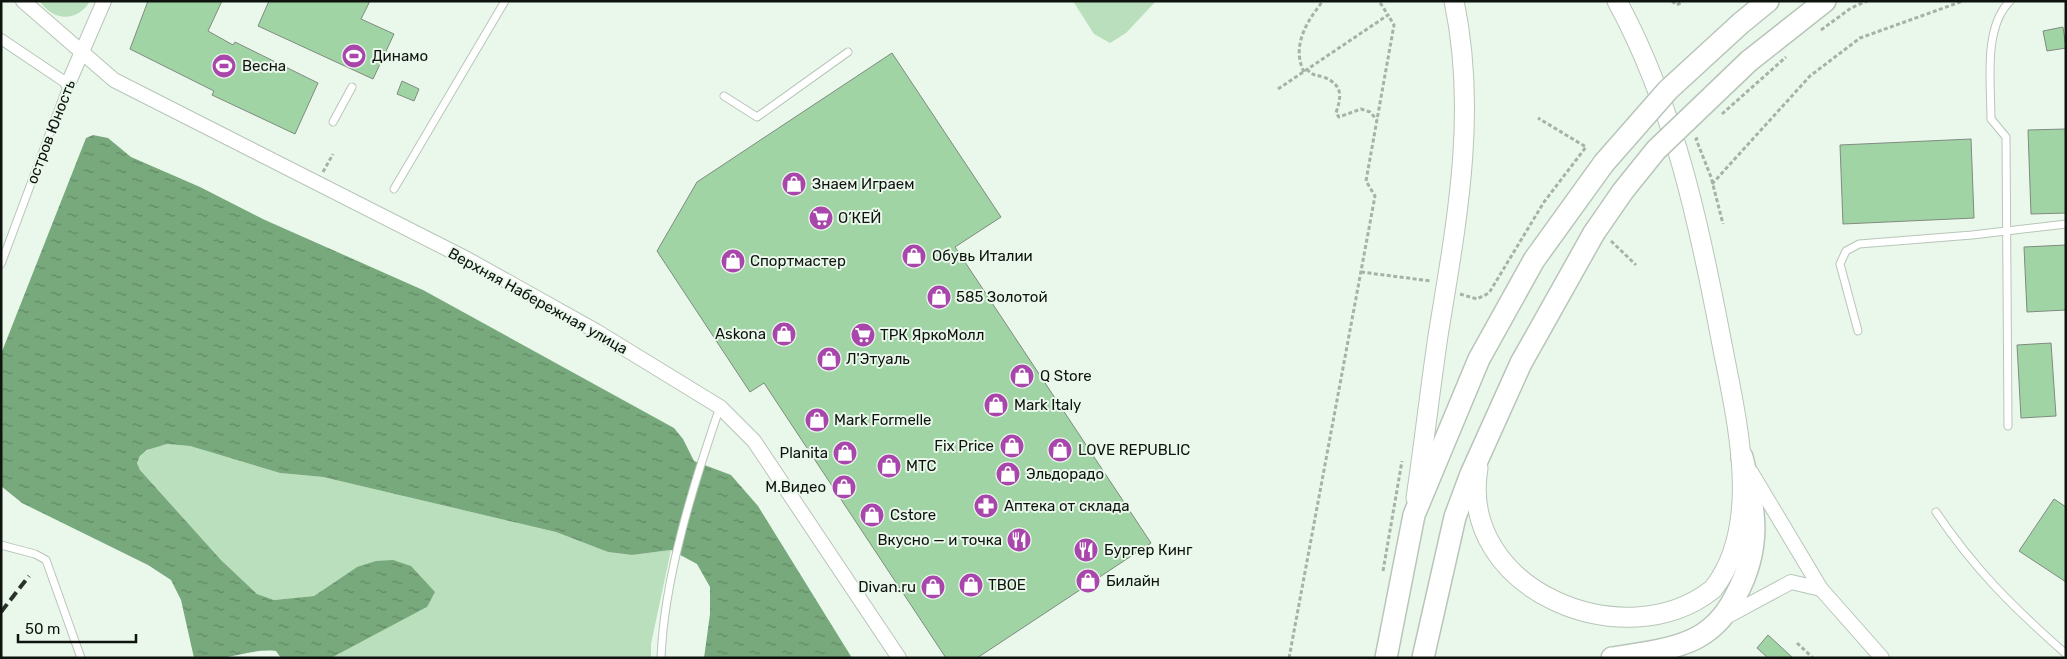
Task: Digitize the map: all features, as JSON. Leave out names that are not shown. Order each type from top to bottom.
[{"type":"main road","points":[[1386,658],[1414,515],[1438,338],[1456,237],[1464,158],[1464,63],[1454,1]]},
{"type":"main road","points":[[1612,658],[1658,650],[1689,641],[1723,618],[1745,578],[1754,545],[1753,501],[1742,457],[1704,248],[1683,163],[1661,99],[1617,1]]},
{"type":"main road","points":[[1414,515],[1479,359],[1504,310],[1534,260],[1604,163],[1668,90],[1768,1]]},
{"type":"main road","points":[[1423,658],[1455,516],[1479,459],[1521,363],[1602,237],[1623,191],[1656,150],[1748,61],[1825,1]]},
{"type":"main road","points":[[1634,636],[1665,628],[1685,616],[1700,604],[1717,583],[1734,549],[1738,532],[1742,457]]},
{"type":"main road","points":[[1479,459],[1475,494],[1478,514],[1498,560],[1512,582],[1534,602],[1556,618],[1576,626]]},
{"type":"street","name":"Верхняя Набережная улица","points":[[23,1],[114,80],[467,259],[596,331],[720,406],[754,441],[899,658]]},
{"type":"street","name":"остров Юность","points":[[68,84],[104,1]]},
{"type":"street","points":[[1,39],[68,84]]},
{"type":"street","points":[[1742,457],[1820,589],[1882,658]]},
{"type":"street","points":[[1723,618],[1791,582],[1820,589]]},
{"type":"lane","points":[[394,189],[505,1]]},
{"type":"lane","points":[[2008,426],[2006,137],[1991,119],[1991,40],[1995,23],[2003,8],[2010,1]]},
{"type":"lane","points":[[724,96],[758,118],[848,52]]},
{"type":"lane","name":"остров Юность","points":[[1,264],[68,84]]},
{"type":"lane","points":[[333,122],[352,87]]},
{"type":"lane","points":[[1858,331],[1840,264],[1846,251],[1859,244],[2066,224]]},
{"type":"lane","points":[[661,658],[662,632],[675,556],[720,406]]},
{"type":"lane","points":[[1936,512],[1959,546],[1988,582],[2066,654]]},
{"type":"lane","points":[[1,545],[35,554],[46,560],[81,658]]},
{"type":"path","points":[[1323,1],[1314,13],[1302,36],[1299,54],[1305,70],[1330,81],[1340,92],[1341,103],[1336,113],[1339,117],[1361,109],[1370,112],[1378,121]]},
{"type":"path","points":[[1289,658],[1375,196],[1366,181],[1394,25],[1379,1]]},
{"type":"path","points":[[1672,1],[1677,5],[1683,1]]},
{"type":"path","points":[[1819,31],[1851,8],[1867,1]]},
{"type":"path","points":[[1712,184],[1810,76],[1860,38],[1963,1]]},
{"type":"path","points":[[1278,89],[1388,15]]},
{"type":"path","points":[[1716,120],[1790,54]]},
{"type":"path","points":[[1457,294],[1477,299],[1489,293],[1536,215],[1586,147],[1538,118]]},
{"type":"path","points":[[1703,133],[1696,139],[1712,184],[1723,224]]},
{"type":"path","points":[[1602,237],[1636,265]]},
{"type":"path","points":[[1361,272],[1436,282]]},
{"type":"path","points":[[1381,579],[1404,452]]},
{"type":"path","points":[[1797,643],[1813,658]]},
{"type":"shaded area","points":[[40,1],[90,1],[79,13],[65,17],[52,13]]},
{"type":"shaded area","points":[[1073,1],[1156,1],[1126,33],[1110,43],[1094,34]]},
{"type":"shaded area","points":[[167,444],[190,446],[280,473],[323,477],[556,532],[608,552],[632,555],[671,550],[651,644],[651,658],[331,658],[427,607],[357,567],[314,596],[274,600],[257,594],[221,560],[140,470],[137,463],[145,452]]},
{"type":"water","points":[[93,135],[108,138],[131,157],[200,187],[265,220],[423,290],[674,428],[683,439],[694,461],[731,475],[758,506],[852,658],[704,658],[710,614],[710,587],[697,564],[671,550],[632,555],[608,552],[556,532],[323,477],[280,473],[190,446],[167,444],[147,450],[140,456],[137,463],[140,470],[221,560],[257,594],[274,600],[314,596],[357,567],[376,561],[393,560],[411,566],[435,592],[427,607],[331,658],[281,658],[276,651],[269,651],[221,658],[194,658],[181,600],[171,580],[148,565],[22,503],[1,486],[1,354],[86,138]]},
{"type":"building","name":"Весна","points":[[148,1],[222,1],[208,31],[233,45],[235,42],[318,83],[295,134],[212,95],[214,91],[130,49]]},
{"type":"building","name":"Динамо","points":[[269,1],[370,1],[361,19],[394,34],[373,79],[258,26]]},
{"type":"building","points":[[2063,27],[2066,48],[2047,51],[2043,31]]},
{"type":"building","name":"ТРК ЯркоМолл","points":[[892,53],[1001,217],[955,247],[1151,543],[977,658],[946,658],[764,383],[750,392],[657,251],[697,182]]},
{"type":"building","points":[[402,81],[419,89],[414,101],[397,94]]},
{"type":"building","points":[[2066,129],[2066,213],[2031,214],[2028,130]]},
{"type":"building","points":[[1971,139],[1974,218],[1843,224],[1840,145]]},
{"type":"building","points":[[2066,245],[2066,310],[2027,312],[2024,247]]},
{"type":"building","points":[[2051,343],[2056,416],[2021,418],[2017,345]]},
{"type":"building","points":[[2054,499],[2066,507],[2066,582],[2019,551]]},
{"type":"building","points":[[1768,635],[1793,658],[1768,658],[1757,648]]},
{"type":"railway","points":[[1,612],[29,576]]},
{"type":"place","name":"Динамо","points":[[354,56]]},
{"type":"place","name":"Весна","points":[[224,66]]},
{"type":"place","name":"Знаем Играем","points":[[794,184]]},
{"type":"place","name":"О’КЕЙ","points":[[821,218]]},
{"type":"place","name":"Обувь Италии","points":[[914,256]]},
{"type":"place","name":"Спортмастер","points":[[733,261]]},
{"type":"place","name":"585 Золотой","points":[[939,297]]},
{"type":"place","name":"Askona","points":[[784,334]]},
{"type":"place","name":"ТРК ЯркоМолл","points":[[863,335]]},
{"type":"place","name":"Л'Этуаль","points":[[829,359]]},
{"type":"place","name":"Q Store","points":[[1022,376]]},
{"type":"place","name":"Mark Italy","points":[[996,405]]},
{"type":"place","name":"Mark Formelle","points":[[817,420]]},
{"type":"place","name":"Fix Price","points":[[1012,446]]},
{"type":"place","name":"LOVE REPUBLIC","points":[[1060,450]]},
{"type":"place","name":"Planita","points":[[845,453]]},
{"type":"place","name":"МТС","points":[[889,466]]},
{"type":"place","name":"Эльдорадо","points":[[1008,474]]},
{"type":"place","name":"М.Видео","points":[[844,487]]},
{"type":"place","name":"Аптека от склада","points":[[986,506]]},
{"type":"place","name":"Cstore","points":[[872,515]]},
{"type":"place","name":"Вкусно — и точка","points":[[1019,540]]},
{"type":"place","name":"Бургер Кинг","points":[[1086,550]]},
{"type":"place","name":"Билайн","points":[[1088,581]]},
{"type":"place","name":"ТВОЕ","points":[[971,585]]},
{"type":"place","name":"Divan.ru","points":[[933,587]]}]
